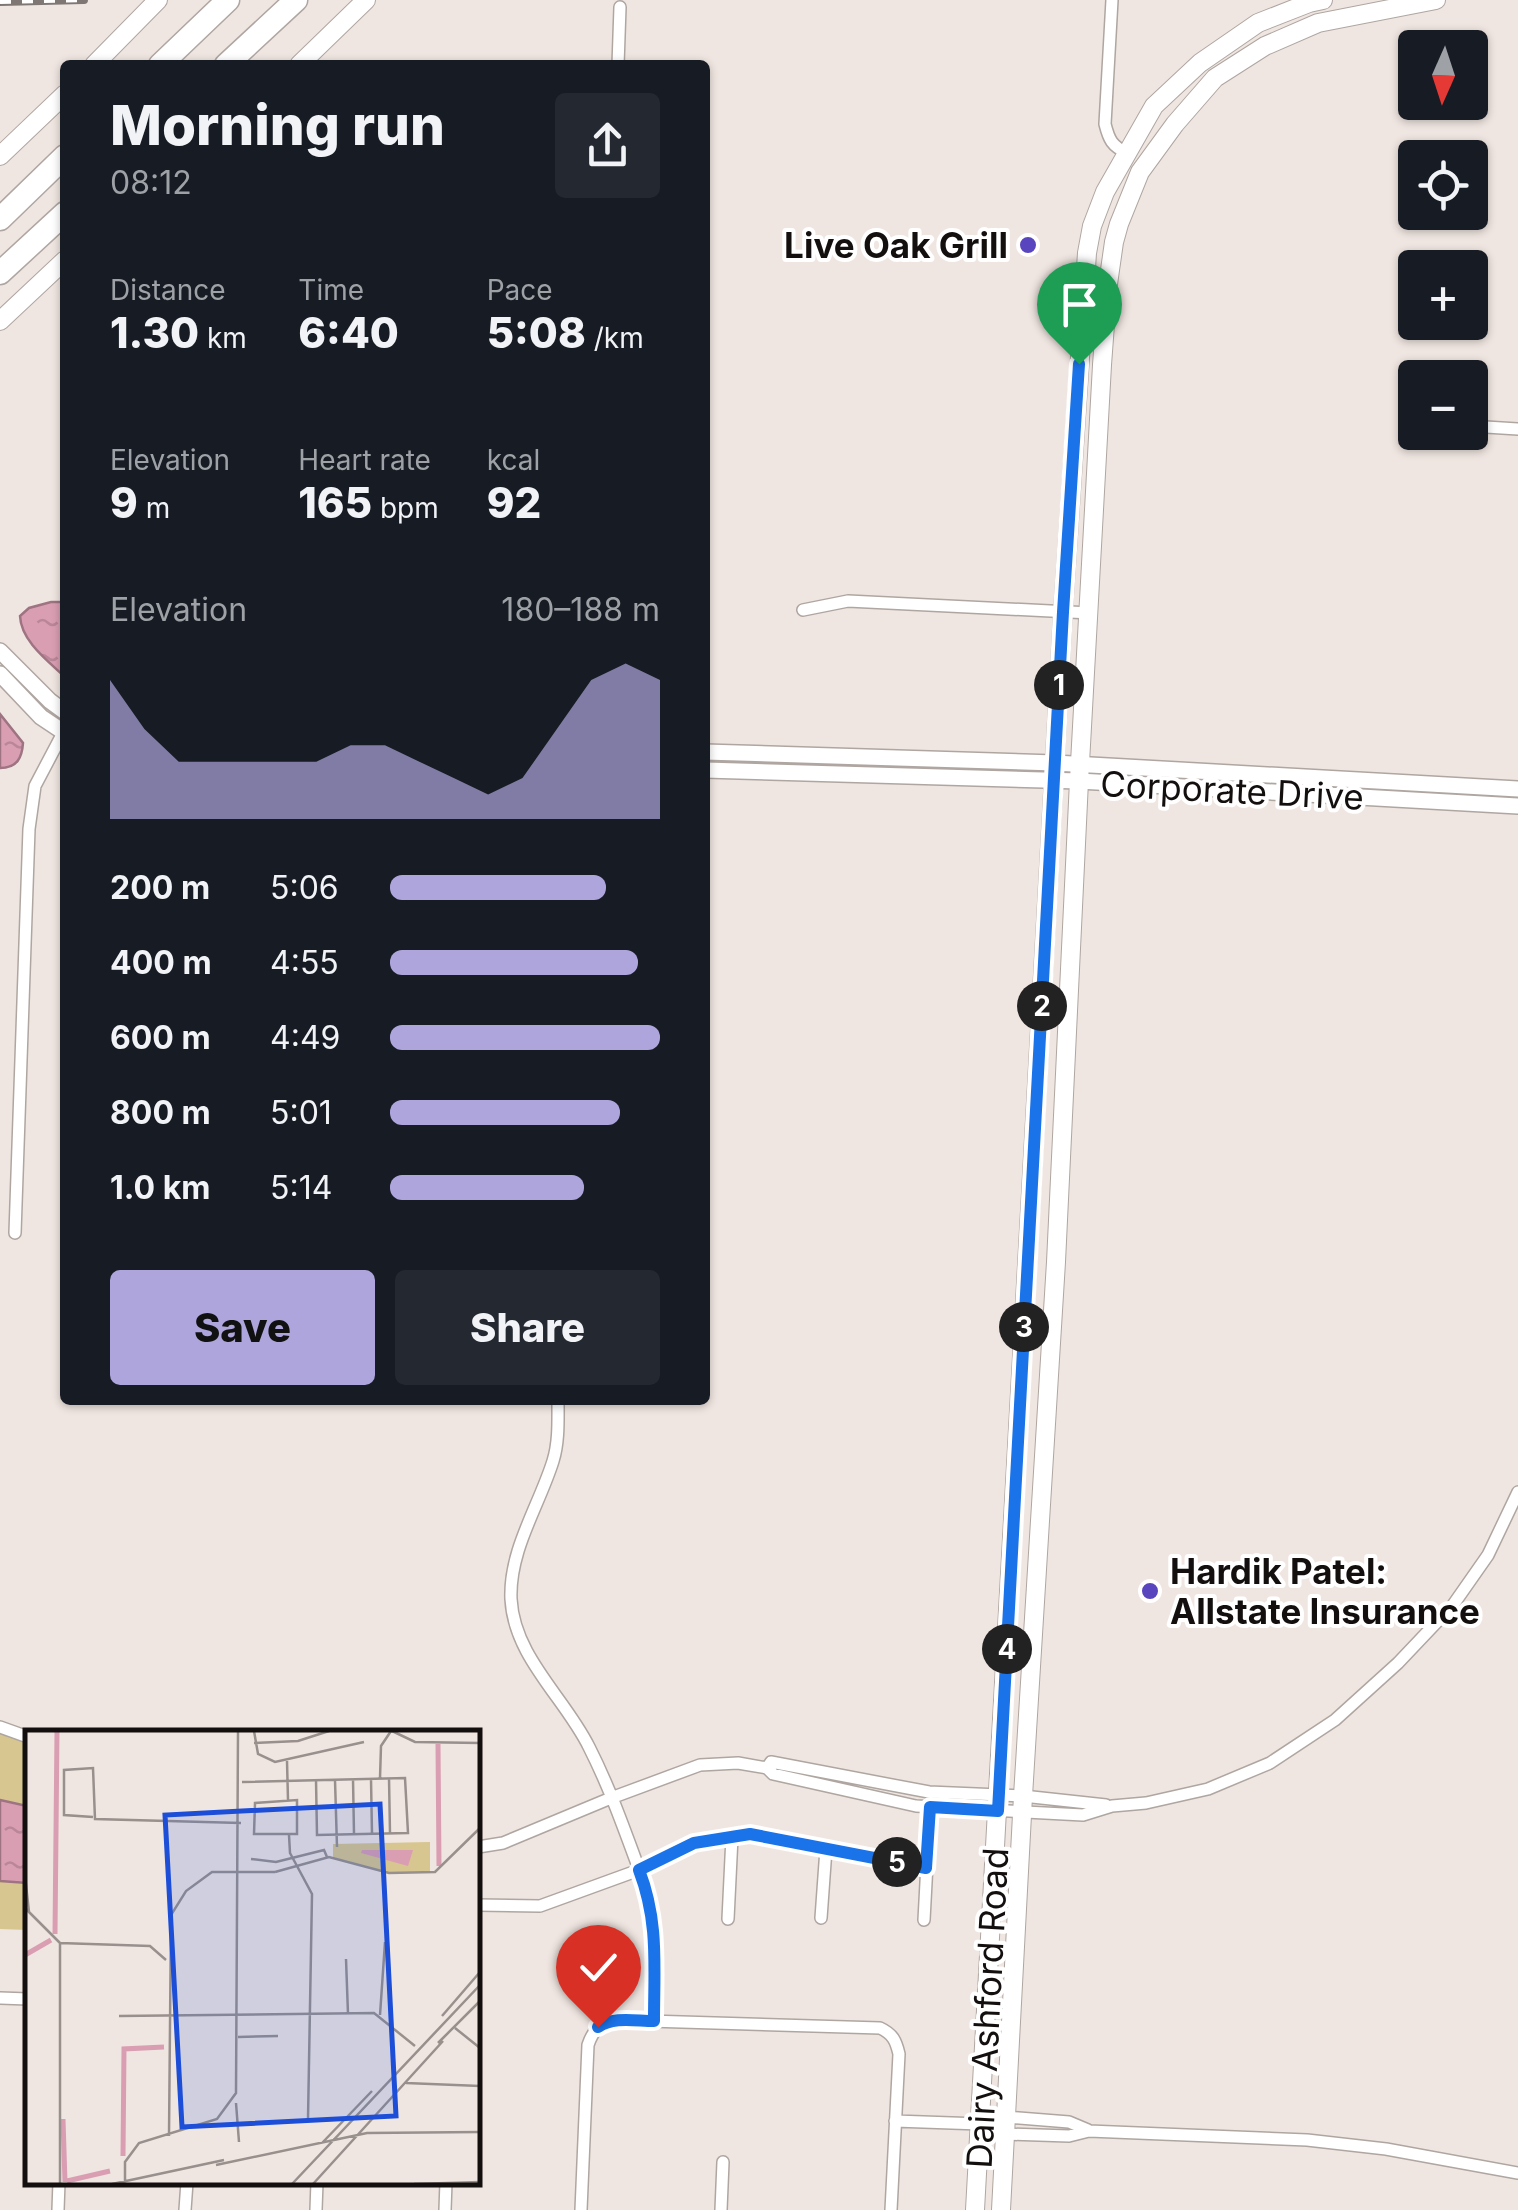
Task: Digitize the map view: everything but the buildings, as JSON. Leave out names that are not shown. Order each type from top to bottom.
[{"type":"highway","points":[[165,60],[228,0]]},
{"type":"highway","points":[[231,60],[296,0]]},
{"type":"highway","points":[[0,219],[60,161]]},
{"type":"highway","points":[[3,270],[60,218]]},
{"type":"main road","points":[[99,60],[158,0]]},
{"type":"main road","points":[[304,60],[366,0]]},
{"type":"main road","name":"Dairy Ashford Road","points":[[975,2210],[1063,612],[1087,254],[1092,226],[1105,192],[1154,106],[1200,63],[1258,23],[1323,0]]},
{"type":"main road","name":"Dairy Ashford Road","points":[[1001,2210],[1056,1262],[1102,366],[1114,242],[1140,172],[1214,78],[1265,46],[1318,23],[1436,0]]},
{"type":"main road","points":[[0,156],[56,108]]},
{"type":"main road","points":[[0,321],[60,265]]},
{"type":"main road","points":[[1083,310],[1106,312]]},
{"type":"main road","points":[[1079,364],[1102,366]]},
{"type":"main road","points":[[1028,1260],[1056,1262]]},
{"type":"main road","points":[[1022,1379],[1049,1380]]},
{"type":"main road","points":[[1010,1591],[1036,1593]]},
{"type":"main road","points":[[990,1961],[1014,1962]]},
{"type":"street","points":[[1112,0],[1106,124],[1109,140],[1126,153]]},
{"type":"street","points":[[618,60],[620,7]]},
{"type":"street","points":[[1488,427],[1518,429]]},
{"type":"street","points":[[802,610],[848,601],[1090,613]]},
{"type":"street","points":[[0,650],[60,708]]},
{"type":"street","points":[[0,674],[41,717],[60,729]]},
{"type":"street","points":[[15,1233],[29,830],[35,786],[60,739]]},
{"type":"street","name":"Corporate Drive","points":[[710,752],[944,760],[1055,772],[1323,778],[1518,789]]},
{"type":"street","points":[[944,760],[944,777]]},
{"type":"street","name":"Corporate Drive","points":[[710,770],[944,777],[1055,772]]},
{"type":"street","name":"Corporate Drive","points":[[1080,773],[1322,795],[1518,806]]},
{"type":"street","points":[[1322,795],[1323,778]]},
{"type":"street","points":[[558,1405],[554,1458],[515,1564],[513,1615],[531,1658],[588,1744],[649,1896],[654,1918],[654,2021]]},
{"type":"street","points":[[480,1847],[503,1843],[700,1766],[738,1762],[858,1794],[930,1807],[1022,1804],[1082,1815],[1208,1789],[1270,1763],[1336,1720],[1398,1663],[1454,1605],[1488,1555],[1518,1492]]},
{"type":"street","points":[[0,1728],[25,1736]]},
{"type":"street","points":[[767,1768],[771,1762],[998,1803]]},
{"type":"street","points":[[858,1794],[861,1779]]},
{"type":"street","points":[[924,1920],[930,1807]]},
{"type":"street","points":[[480,1904],[540,1906],[639,1870],[694,1843],[750,1834],[926,1868]]},
{"type":"street","points":[[728,1919],[732,1837]]},
{"type":"street","points":[[821,1918],[826,1849]]},
{"type":"street","points":[[0,1998],[25,1999]]},
{"type":"street","points":[[581,2210],[588,2045],[598,2027],[616,2020],[880,2028],[895,2038],[899,2054],[890,2210]]},
{"type":"street","points":[[896,2121],[1006,2125],[1069,2136],[1089,2130],[1308,2140],[1518,2172]]},
{"type":"street","points":[[721,2210],[723,2162]]},
{"type":"street","points":[[58,2210],[59,2185]]},
{"type":"street","points":[[185,2210],[186,2185]]},
{"type":"street","points":[[316,2210],[317,2185]]},
{"type":"street","points":[[445,2210],[446,2185]]},
{"type":"shaded area","points":[[0,1728],[25,1736],[25,1930],[0,1929]]},
{"type":"water","points":[[60,602],[60,672],[25,634],[20,616],[29,608]]},
{"type":"water","points":[[0,714],[23,743],[18,761],[0,768]]},
{"type":"water","points":[[0,1800],[25,1806],[25,1883],[0,1881]]},
{"type":"railway","points":[[0,2],[84,0]]},
{"type":"place","name":"Live Oak Grill","points":[[1028,245]]},
{"type":"place","name":"Hardik Patel: Allstate Insurance","points":[[1150,1591]]},
{"type":"route","points":[[598,2027],[616,2020],[654,2021],[654,1918],[639,1870],[694,1843],[750,1834],[926,1868],[930,1807],[998,1811],[1079,364]]}]
